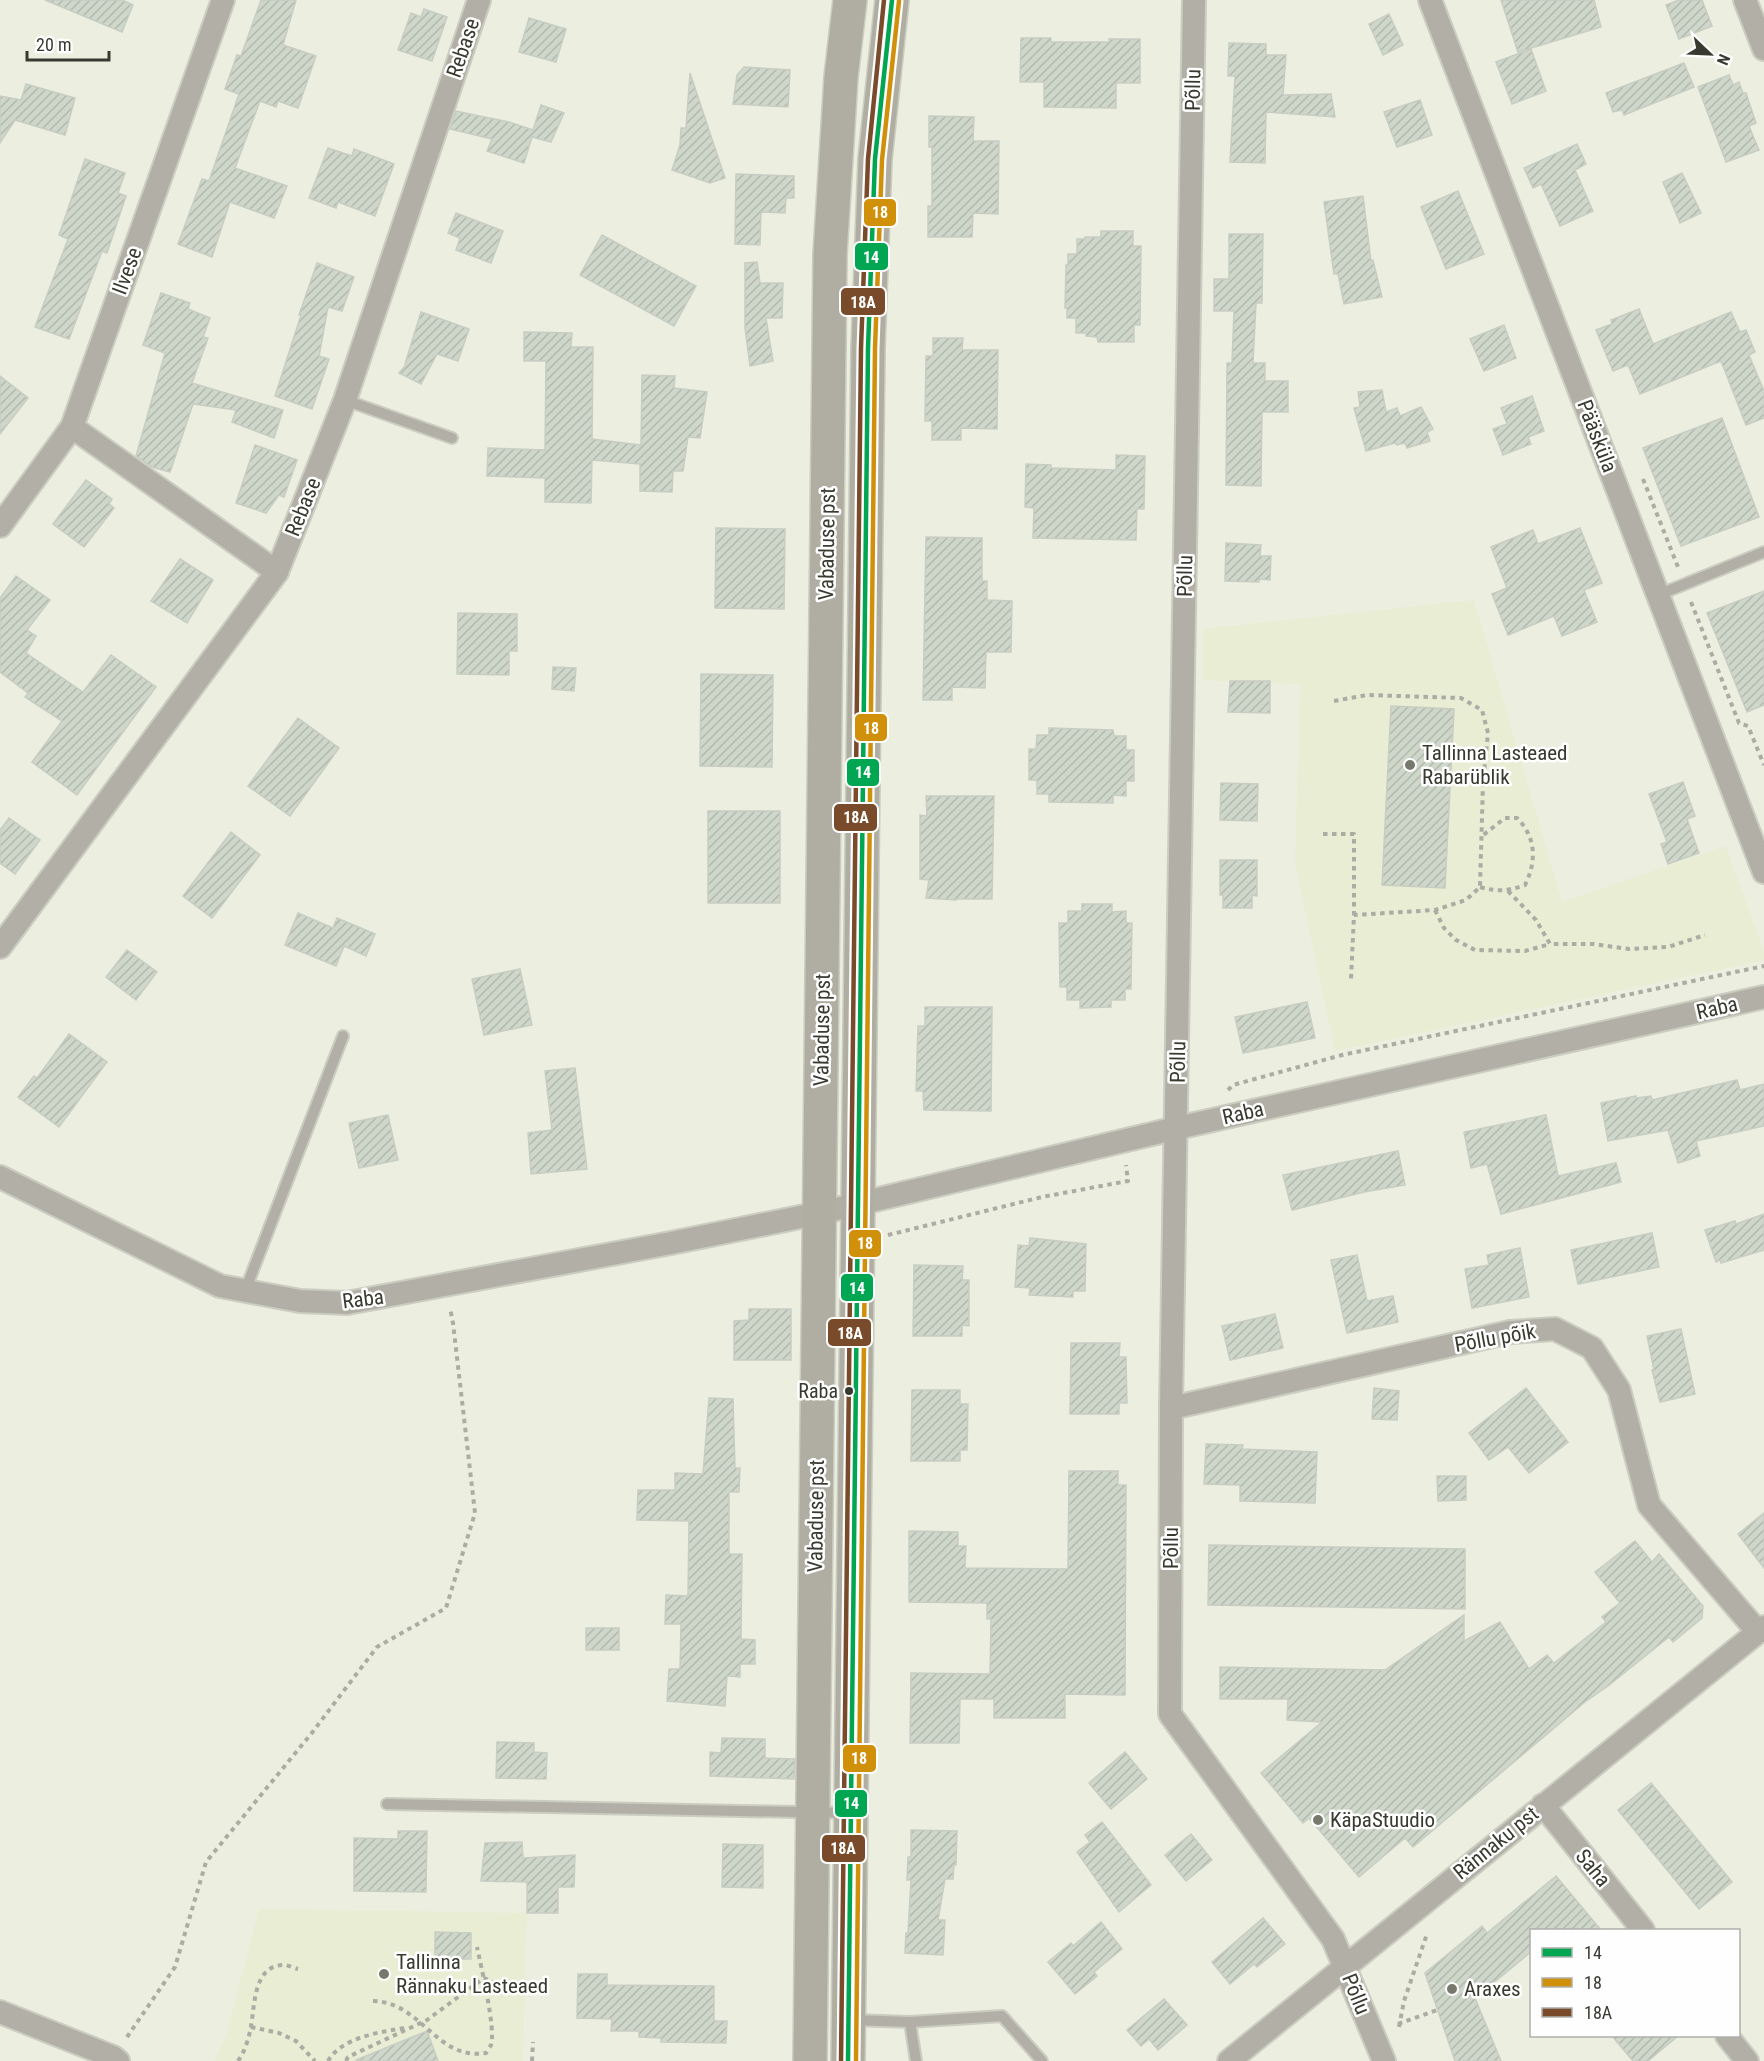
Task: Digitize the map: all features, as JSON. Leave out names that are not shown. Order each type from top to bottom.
[{"type":"highway","name":"Vabaduse pst","points":[[810,2061],[830,254],[841,77],[850,0]]},
{"type":"highway","name":"Vabaduse pst","points":[[848,2061],[868,348],[875,159],[891,0]]},
{"type":"street","name":"Ilvese","points":[[0,526],[72,427],[224,0]]},
{"type":"street","name":"Rebase","points":[[0,947],[277,572],[345,400],[479,0]]},
{"type":"street","name":"Põllu","points":[[1194,0],[1172,1408],[1170,1714],[1333,1939],[1384,2061]]},
{"type":"street","name":"Pääsküla","points":[[1430,0],[1764,872]]},
{"type":"street","points":[[1745,0],[1764,49]]},
{"type":"street","points":[[72,427],[277,572]]},
{"type":"street","name":"Raba","points":[[0,1178],[220,1286],[300,1301],[347,1304],[820,1213],[858,1202],[1177,1128],[1764,997]]},
{"type":"street","name":"Põllu põik","points":[[1172,1408],[1510,1332],[1555,1329],[1592,1348],[1619,1390],[1649,1505],[1761,1629]]},
{"type":"street","name":"Rännaku pst","points":[[1229,2061],[1761,1629]]},
{"type":"street","name":"Saha","points":[[1543,1805],[1642,1929]]},
{"type":"street","points":[[0,2012],[116,2059]]},
{"type":"street","points":[[1728,2037],[1747,2061]]},
{"type":"lane","points":[[345,400],[452,438]]},
{"type":"lane","points":[[1658,595],[1764,552]]},
{"type":"lane","points":[[245,1291],[343,1036]]},
{"type":"lane","points":[[387,1804],[850,1813]]},
{"type":"lane","points":[[849,2020],[910,2022],[1002,2016],[1042,2061]]},
{"type":"lane","points":[[910,2022],[916,2061]]},
{"type":"path","points":[[1642,475],[1739,723],[1748,726],[1764,765]]},
{"type":"path","points":[[1334,701],[1368,695],[1461,698],[1482,710],[1488,733],[1483,783],[1480,887],[1466,900],[1435,910],[1354,915]]},
{"type":"path","points":[[1480,887],[1495,891],[1508,891],[1525,885],[1532,871],[1534,848],[1525,826],[1517,818],[1505,818],[1481,836]]},
{"type":"path","points":[[1323,834],[1354,834],[1351,979]]},
{"type":"path","points":[[1508,891],[1536,920],[1550,944]]},
{"type":"path","points":[[1435,910],[1444,928],[1456,940],[1475,950],[1525,951],[1550,944],[1593,944],[1629,950],[1668,947],[1705,935]]},
{"type":"path","points":[[882,1237],[1031,1199],[1128,1181],[1122,1141]]},
{"type":"path","points":[[116,2059],[175,1966],[206,1862],[311,1734],[377,1647],[446,1608],[475,1513],[453,1323],[444,1285]]},
{"type":"path","points":[[1400,2033],[1398,2024],[1404,2001],[1429,1929]]},
{"type":"path","points":[[373,2001],[398,2006],[448,2047],[462,2054],[486,2053],[491,2046],[492,2037],[484,1978],[477,1947]]},
{"type":"path","points":[[238,2061],[248,2042],[255,1990],[262,1977],[271,1969],[283,1965],[298,1969]]},
{"type":"path","points":[[484,1978],[495,1983],[512,1982]]},
{"type":"path","points":[[346,2061],[348,2057],[427,2020],[484,1978]]},
{"type":"path","points":[[1370,2027],[1398,2024],[1437,2010]]},
{"type":"path","points":[[251,2027],[279,2033],[296,2041],[315,2061]]},
{"type":"path","points":[[328,2061],[338,2048],[387,2031],[412,2027]]},
{"type":"path","points":[[532,2061],[533,2042]]},
{"type":"shaded area","name":"Tallinna Lasteaed Rabarüblik","points":[[1474,600],[1562,902],[1726,846],[1764,952],[1764,960],[1335,1051],[1295,863],[1300,684],[1202,680],[1203,629]]},
{"type":"shaded area","name":"Tallinna Rännaku Lasteaed","points":[[259,1909],[527,1913],[523,2061],[214,2061],[226,2036]]},
{"type":"building","points":[[45,0],[122,0],[133,5],[122,32]]},
{"type":"building","points":[[261,0],[296,0],[283,45],[316,56],[298,108],[278,101],[276,107],[260,101],[235,168],[287,186],[274,218],[230,202],[212,257],[178,244],[202,179],[209,181],[239,94],[225,89],[237,55],[241,56]]},
{"type":"building","points":[[1501,0],[1594,0],[1601,27],[1518,52]]},
{"type":"building","points":[[1679,0],[1702,0],[1712,26],[1679,39],[1666,5]]},
{"type":"building","points":[[424,9],[447,17],[432,61],[398,50],[411,13],[421,17]]},
{"type":"building","points":[[1389,14],[1403,45],[1383,55],[1369,24]]},
{"type":"building","points":[[529,18],[566,29],[556,62],[519,52]]},
{"type":"building","points":[[1021,38],[1051,38],[1051,42],[1110,42],[1109,39],[1140,39],[1140,83],[1116,83],[1116,108],[1044,107],[1044,82],[1020,82]]},
{"type":"building","points":[[1229,43],[1266,44],[1266,55],[1286,55],[1283,95],[1331,94],[1335,117],[1266,112],[1265,163],[1230,162],[1235,76],[1228,76]]},
{"type":"building","points":[[1531,49],[1546,91],[1512,104],[1496,62]]},
{"type":"building","points":[[1684,63],[1694,87],[1624,115],[1622,110],[1613,112],[1606,93]]},
{"type":"building","points":[[744,67],[790,70],[788,107],[733,104],[737,75]]},
{"type":"building","points":[[690,73],[725,178],[710,183],[672,170],[680,145],[681,128],[686,128]]},
{"type":"building","points":[[1729,75],[1733,85],[1739,82],[1743,93],[1746,93],[1756,123],[1749,126],[1759,150],[1726,162],[1698,87]]},
{"type":"building","points":[[26,84],[75,98],[65,135],[15,120],[0,143],[0,96],[21,100]]},
{"type":"building","points":[[1420,100],[1432,135],[1397,147],[1384,112]]},
{"type":"building","points":[[541,105],[564,113],[551,142],[532,137],[524,163],[487,151],[492,139],[450,129],[456,111],[509,122],[533,130]]},
{"type":"building","points":[[929,116],[974,117],[973,141],[999,141],[998,214],[973,213],[972,237],[928,237],[928,206],[932,206],[932,147],[929,147]]},
{"type":"building","points":[[1577,144],[1586,164],[1575,170],[1593,211],[1560,226],[1541,184],[1533,188],[1524,168]]},
{"type":"building","points":[[328,148],[352,156],[354,149],[394,164],[375,216],[338,202],[336,208],[309,198]]},
{"type":"building","points":[[85,159],[125,173],[118,193],[126,196],[107,253],[102,251],[69,339],[35,327],[68,239],[59,235]]},
{"type":"building","points":[[1682,173],[1701,213],[1680,223],[1663,182]]},
{"type":"building","points":[[736,174],[794,176],[794,198],[786,198],[785,213],[761,212],[760,245],[735,244]]},
{"type":"building","points":[[1458,191],[1484,254],[1446,269],[1421,207]]},
{"type":"building","points":[[1363,196],[1371,261],[1373,260],[1382,297],[1344,304],[1338,274],[1334,274],[1324,202]]},
{"type":"building","points":[[456,213],[503,231],[491,263],[456,250],[460,238],[448,233]]},
{"type":"building","points":[[1101,231],[1133,231],[1133,246],[1141,246],[1140,325],[1134,325],[1134,342],[1098,342],[1097,337],[1086,336],[1086,333],[1076,333],[1076,318],[1067,318],[1067,308],[1065,308],[1068,254],[1077,254],[1077,239],[1101,237]]},
{"type":"building","points":[[1229,234],[1263,234],[1262,303],[1256,303],[1253,363],[1265,363],[1265,381],[1288,381],[1288,412],[1262,412],[1261,486],[1226,485],[1227,363],[1232,363],[1234,311],[1214,311],[1214,279],[1229,279]]},
{"type":"building","points":[[602,235],[696,286],[674,326],[580,275]]},
{"type":"building","points":[[757,262],[760,283],[783,283],[782,318],[766,318],[773,361],[750,366],[745,328],[745,263]]},
{"type":"building","points":[[317,263],[354,277],[342,311],[328,307],[319,356],[329,359],[312,409],[275,396]]},
{"type":"building","points":[[161,293],[190,303],[188,309],[210,318],[203,337],[208,338],[192,383],[283,410],[274,438],[232,422],[236,410],[193,404],[170,472],[152,467],[136,456],[165,353],[143,345]]},
{"type":"building","points":[[1639,309],[1653,344],[1731,312],[1740,332],[1746,330],[1755,352],[1749,355],[1764,391],[1764,418],[1746,425],[1721,361],[1640,394],[1628,365],[1613,371],[1596,330],[1612,324],[1611,320]]},
{"type":"building","points":[[421,312],[469,329],[458,361],[437,354],[421,384],[399,373],[406,365]]},
{"type":"building","points":[[1504,325],[1516,358],[1484,371],[1470,339]]},
{"type":"building","points":[[524,332],[572,333],[571,347],[593,347],[592,439],[641,445],[642,375],[675,376],[674,388],[707,392],[700,438],[688,437],[683,471],[673,471],[672,492],[640,491],[640,464],[592,460],[591,503],[545,502],[545,478],[487,476],[488,448],[545,450],[546,361],[524,361]]},
{"type":"building","points":[[933,338],[963,338],[962,350],[998,350],[997,429],[961,428],[961,440],[932,440],[932,421],[925,421],[926,356],[933,356]]},
{"type":"building","points":[[0,376],[28,398],[0,434]]},
{"type":"building","points":[[1382,390],[1386,412],[1397,408],[1400,416],[1421,407],[1433,429],[1427,432],[1430,441],[1407,448],[1405,443],[1397,445],[1395,443],[1366,451],[1354,408],[1360,407],[1358,392]]},
{"type":"building","points":[[1532,396],[1544,431],[1528,437],[1531,444],[1503,455],[1493,429],[1507,424],[1501,408]]},
{"type":"building","points":[[1722,418],[1759,517],[1681,546],[1643,448]]},
{"type":"building","points":[[255,445],[297,460],[284,497],[279,495],[266,513],[236,503]]},
{"type":"building","points":[[1116,455],[1145,456],[1144,509],[1137,509],[1136,540],[1033,538],[1034,508],[1025,507],[1026,464],[1051,465],[1051,468],[1116,470]]},
{"type":"building","points":[[86,480],[112,499],[109,504],[114,508],[84,547],[53,524]]},
{"type":"building","points":[[716,528],[785,529],[784,609],[715,608]]},
{"type":"building","points":[[1580,528],[1602,583],[1584,590],[1597,622],[1562,636],[1554,616],[1508,635],[1492,594],[1507,588],[1491,547],[1533,530],[1538,544]]},
{"type":"building","points":[[926,537],[982,538],[982,581],[987,581],[987,600],[1012,601],[1011,652],[986,652],[985,688],[952,687],[952,700],[923,700]]},
{"type":"building","points":[[1226,543],[1261,545],[1260,556],[1271,556],[1270,580],[1225,581]]},
{"type":"building","points":[[180,559],[213,580],[187,623],[151,601]]},
{"type":"building","points":[[16,576],[50,600],[27,630],[36,636],[26,653],[83,692],[111,655],[156,687],[77,795],[32,762],[62,721],[25,697],[28,693],[0,672],[0,598]]},
{"type":"building","points":[[1764,591],[1764,705],[1747,712],[1707,613]]},
{"type":"building","points":[[458,613],[517,614],[517,651],[509,651],[509,675],[457,674]]},
{"type":"building","points":[[553,667],[576,668],[574,691],[552,689]]},
{"type":"building","points":[[701,674],[773,675],[772,767],[700,766]]},
{"type":"building","points":[[1230,681],[1270,681],[1270,713],[1228,712]]},
{"type":"building","points":[[1391,706],[1454,709],[1445,888],[1382,885]]},
{"type":"building","points":[[298,718],[339,748],[290,816],[248,786]]},
{"type":"building","points":[[1049,728],[1113,730],[1114,736],[1126,736],[1126,750],[1134,750],[1134,781],[1126,781],[1126,796],[1113,795],[1113,803],[1049,802],[1049,794],[1037,794],[1037,780],[1029,780],[1029,749],[1036,749],[1037,735],[1049,735]]},
{"type":"building","points":[[1683,782],[1695,816],[1687,819],[1699,853],[1668,864],[1661,844],[1667,842],[1649,794]]},
{"type":"building","points":[[1221,783],[1258,784],[1257,821],[1220,820]]},
{"type":"building","points":[[926,796],[994,796],[992,899],[926,898],[929,880],[920,879],[920,815],[927,816]]},
{"type":"building","points":[[708,811],[780,811],[780,903],[708,903]]},
{"type":"building","points":[[9,818],[40,840],[15,874],[0,863],[0,830]]},
{"type":"building","points":[[231,832],[260,855],[212,918],[183,896]]},
{"type":"building","points":[[1220,860],[1257,860],[1257,896],[1252,895],[1252,908],[1223,908],[1223,895],[1220,895]]},
{"type":"building","points":[[1082,904],[1112,904],[1112,912],[1126,911],[1126,923],[1132,923],[1131,989],[1125,989],[1125,1000],[1111,1000],[1111,1007],[1080,1008],[1080,1000],[1067,1000],[1067,987],[1060,987],[1059,923],[1068,923],[1068,911],[1082,911]]},
{"type":"building","points":[[298,913],[333,928],[337,918],[375,934],[366,956],[344,946],[336,966],[285,945]]},
{"type":"building","points":[[127,950],[157,972],[136,1000],[106,977]]},
{"type":"building","points":[[520,969],[532,1025],[484,1035],[472,979]]},
{"type":"building","points":[[1307,1002],[1315,1038],[1243,1053],[1235,1017]]},
{"type":"building","points":[[925,1007],[992,1007],[991,1111],[924,1110],[923,1091],[916,1091],[918,1026],[925,1026]]},
{"type":"building","points":[[69,1034],[107,1062],[59,1127],[18,1097],[34,1076],[37,1078]]},
{"type":"building","points":[[575,1068],[587,1169],[531,1174],[528,1133],[552,1130],[545,1071]]},
{"type":"building","points":[[1737,1080],[1740,1090],[1764,1084],[1764,1126],[1696,1141],[1700,1156],[1678,1163],[1668,1130],[1608,1141],[1601,1103],[1636,1096],[1636,1098],[1651,1096],[1652,1100]]},
{"type":"building","points":[[388,1115],[398,1160],[359,1168],[349,1123]]},
{"type":"building","points":[[1546,1115],[1558,1176],[1616,1163],[1621,1182],[1501,1214],[1487,1164],[1471,1168],[1464,1132]]},
{"type":"building","points":[[1398,1151],[1405,1185],[1364,1192],[1292,1210],[1283,1175]]},
{"type":"building","points":[[1764,1214],[1764,1250],[1721,1263],[1720,1260],[1716,1262],[1705,1230],[1735,1221],[1736,1224]]},
{"type":"building","points":[[1652,1233],[1659,1267],[1578,1284],[1571,1250]]},
{"type":"building","points":[[1030,1238],[1086,1244],[1085,1291],[1073,1291],[1073,1297],[1029,1295],[1030,1288],[1015,1287],[1018,1245],[1029,1246]]},
{"type":"building","points":[[1520,1248],[1529,1297],[1472,1308],[1465,1269],[1489,1265],[1487,1255]]},
{"type":"building","points":[[1357,1255],[1367,1301],[1393,1296],[1398,1322],[1347,1333],[1331,1260]]},
{"type":"building","points":[[914,1265],[963,1266],[962,1280],[969,1280],[969,1326],[962,1325],[962,1336],[913,1336]]},
{"type":"building","points":[[749,1309],[791,1309],[791,1360],[734,1360],[734,1321],[749,1320]]},
{"type":"building","points":[[1275,1314],[1283,1348],[1230,1360],[1222,1326]]},
{"type":"building","points":[[1681,1329],[1695,1394],[1660,1402],[1647,1336]]},
{"type":"building","points":[[1071,1343],[1120,1343],[1119,1357],[1126,1357],[1127,1403],[1119,1403],[1119,1414],[1070,1414]]},
{"type":"building","points":[[1374,1388],[1399,1391],[1397,1420],[1372,1419]]},
{"type":"building","points":[[1526,1388],[1568,1442],[1529,1473],[1508,1447],[1489,1460],[1469,1433]]},
{"type":"building","points":[[912,1390],[960,1390],[960,1404],[968,1404],[967,1450],[960,1450],[960,1461],[911,1461]]},
{"type":"building","points":[[709,1398],[733,1399],[735,1468],[740,1468],[739,1492],[729,1492],[729,1554],[742,1554],[741,1639],[755,1640],[755,1664],[740,1664],[740,1677],[727,1676],[725,1706],[667,1701],[669,1669],[680,1669],[681,1624],[665,1624],[666,1595],[688,1596],[689,1521],[637,1520],[638,1490],[675,1490],[675,1473],[703,1474]]},
{"type":"building","points":[[1206,1444],[1243,1445],[1242,1449],[1317,1452],[1315,1503],[1240,1501],[1240,1485],[1204,1484]]},
{"type":"building","points":[[1069,1471],[1118,1471],[1118,1485],[1126,1485],[1125,1695],[1065,1694],[1065,1718],[994,1718],[994,1699],[960,1699],[959,1743],[910,1743],[911,1673],[990,1674],[991,1619],[987,1619],[987,1603],[909,1602],[909,1531],[958,1532],[958,1546],[966,1546],[965,1568],[1068,1569]]},
{"type":"building","points":[[1437,1476],[1466,1476],[1466,1500],[1438,1501]]},
{"type":"building","points":[[1764,1513],[1764,1568],[1738,1534]]},
{"type":"building","points":[[1635,1541],[1652,1562],[1659,1554],[1703,1606],[1702,1618],[1673,1642],[1669,1637],[1585,1702],[1413,1847],[1405,1838],[1359,1877],[1309,1818],[1303,1823],[1261,1773],[1322,1722],[1287,1720],[1288,1699],[1220,1699],[1220,1667],[1385,1670],[1464,1615],[1464,1641],[1500,1622],[1529,1669],[1547,1655],[1554,1663],[1606,1622],[1602,1617],[1620,1603],[1595,1572]]},
{"type":"building","points":[[1209,1545],[1465,1549],[1465,1609],[1208,1605]]},
{"type":"building","points":[[586,1628],[619,1628],[619,1650],[586,1650]]},
{"type":"building","points":[[722,1738],[765,1739],[765,1758],[795,1759],[794,1779],[710,1776],[710,1752],[721,1753]]},
{"type":"building","points":[[497,1742],[534,1743],[534,1752],[547,1753],[546,1779],[496,1778]]},
{"type":"building","points":[[1125,1752],[1147,1779],[1111,1809],[1089,1783]]},
{"type":"building","points":[[1651,1783],[1732,1882],[1699,1909],[1618,1810]]},
{"type":"building","points":[[1102,1822],[1151,1885],[1119,1912],[1077,1852],[1090,1842],[1085,1835]]},
{"type":"building","points":[[911,1830],[957,1831],[956,1865],[954,1865],[953,1879],[945,1879],[938,1920],[945,1920],[943,1955],[905,1953],[911,1880],[907,1880],[908,1857],[911,1857]]},
{"type":"building","points":[[398,1831],[427,1831],[426,1892],[354,1891],[354,1838],[398,1839]]},
{"type":"building","points":[[1191,1834],[1212,1860],[1186,1881],[1165,1855]]},
{"type":"building","points":[[522,1842],[523,1858],[575,1855],[574,1887],[558,1887],[558,1913],[527,1913],[527,1882],[481,1881],[485,1843]]},
{"type":"building","points":[[723,1844],[763,1845],[763,1888],[722,1887]]},
{"type":"building","points":[[1556,1876],[1600,1929],[1530,1929],[1530,1953],[1475,1998],[1501,2061],[1455,2061],[1425,1973],[1482,1926],[1487,1933]]},
{"type":"building","points":[[1263,1918],[1285,1944],[1257,1967],[1254,1964],[1230,1984],[1212,1962]]},
{"type":"building","points":[[1101,1922],[1122,1949],[1094,1972],[1097,1976],[1075,1994],[1048,1962],[1071,1943],[1073,1946]]},
{"type":"building","points":[[435,1932],[471,1933],[471,1959],[435,1959]]},
{"type":"building","points":[[578,1974],[607,1974],[607,1985],[714,1986],[714,2021],[727,2021],[726,2043],[661,2042],[661,2038],[639,2037],[639,2031],[611,2031],[612,2019],[577,2018]]},
{"type":"building","points":[[1164,1999],[1187,2025],[1158,2050],[1149,2039],[1141,2046],[1127,2030]]},
{"type":"building","points":[[427,2031],[438,2061],[356,2061],[356,2060]]},
{"type":"building","points":[[1613,2037],[1677,2037],[1648,2061],[1633,2061]]},
{"type":"transit line","name":"18A","points":[[841,2061],[861,348],[868,159],[884,0]]},
{"type":"transit line","name":"14","points":[[848,2061],[868,348],[875,159],[892,0]]},
{"type":"transit line","name":"18","points":[[856,2061],[875,348],[882,160],[899,1]]},
{"type":"place","name":"Tallinna Lasteaed Rabarüblik","points":[[1410,765]]},
{"type":"place","name":"Raba","points":[[849,1391]]},
{"type":"place","name":"KäpaStuudio","points":[[1318,1820]]},
{"type":"place","name":"Tallinna Rännaku Lasteaed","points":[[384,1974]]},
{"type":"place","name":"Araxes","points":[[1452,1989]]}]
